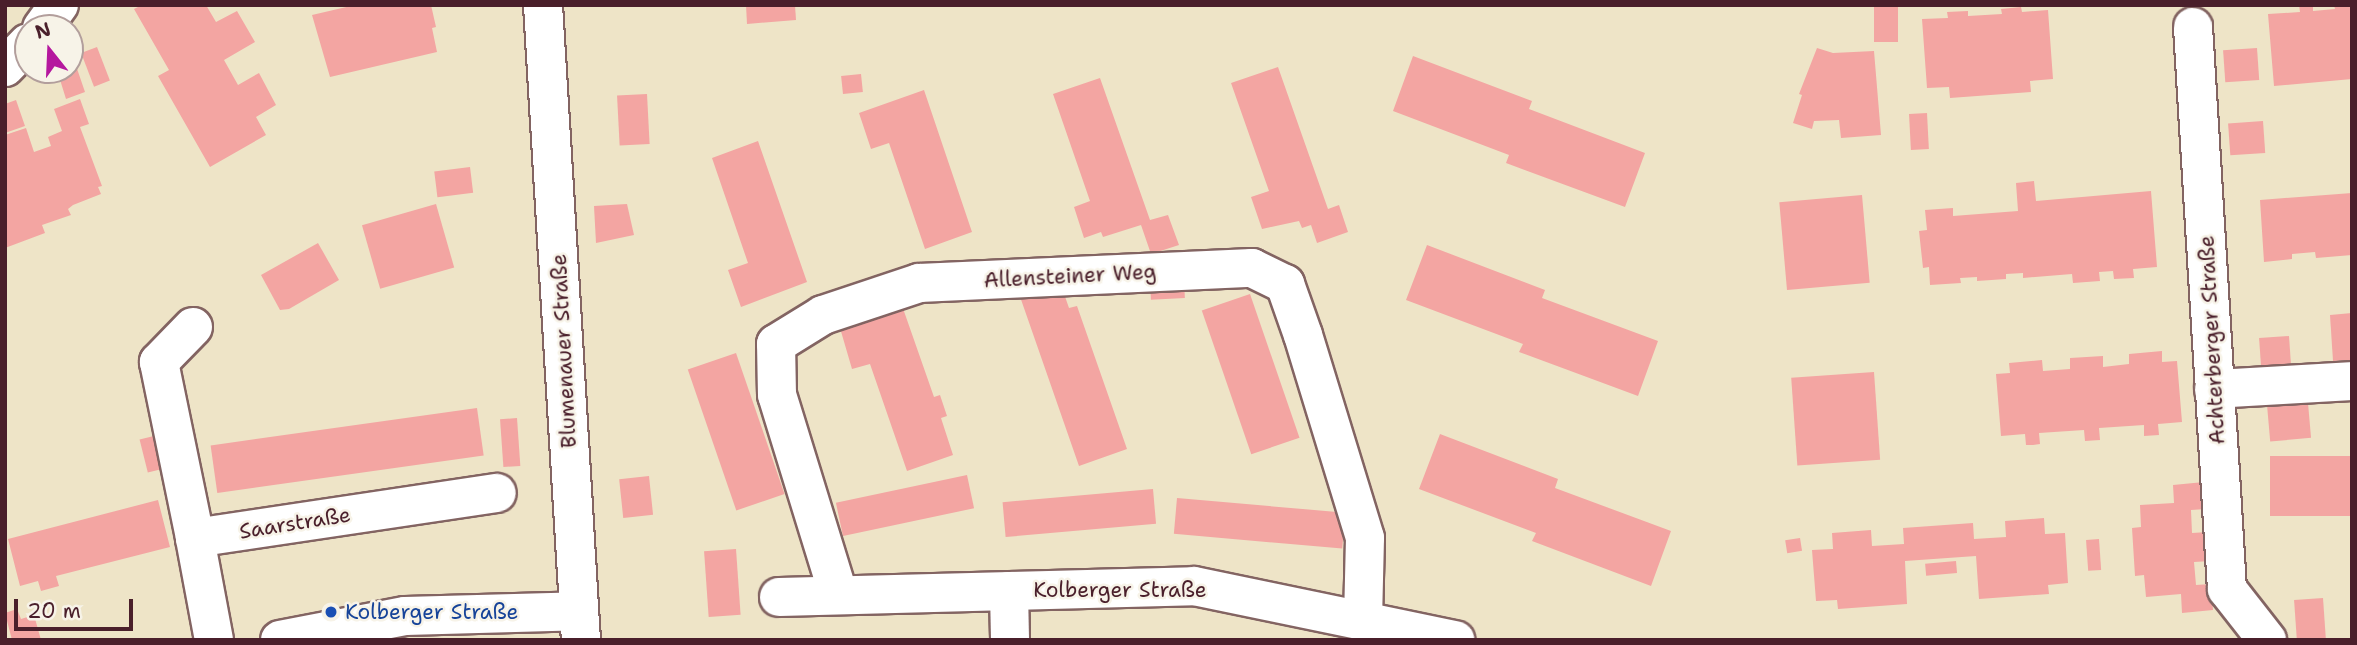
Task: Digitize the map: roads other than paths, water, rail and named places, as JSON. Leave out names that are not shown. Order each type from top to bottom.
[{"type":"street","name":"Blumenauer Straße","points":[[543,5],[580,626]]},
{"type":"street","name":"Achterberger Straße","points":[[2193,27],[2227,589],[2267,640]]},
{"type":"street","name":"Allensteiner Weg","points":[[838,593],[777,395],[776,344],[823,315],[919,284],[1252,268],[1285,284],[1307,348],[1366,538],[1363,619]]},
{"type":"street","points":[[193,327],[159,362],[214,640]]},
{"type":"street","points":[[2214,389],[2352,381]]},
{"type":"street","name":"Saarstraße","points":[[195,538],[497,493]]},
{"type":"street","name":"Kolberger Straße","points":[[779,597],[838,593],[1194,586],[1455,640]]},
{"type":"street","points":[[1009,590],[1010,640]]},
{"type":"street","points":[[280,640],[405,616],[509,626],[580,626]]},
{"type":"place","name":"Kolberger Straße","points":[[331,612]]}]
